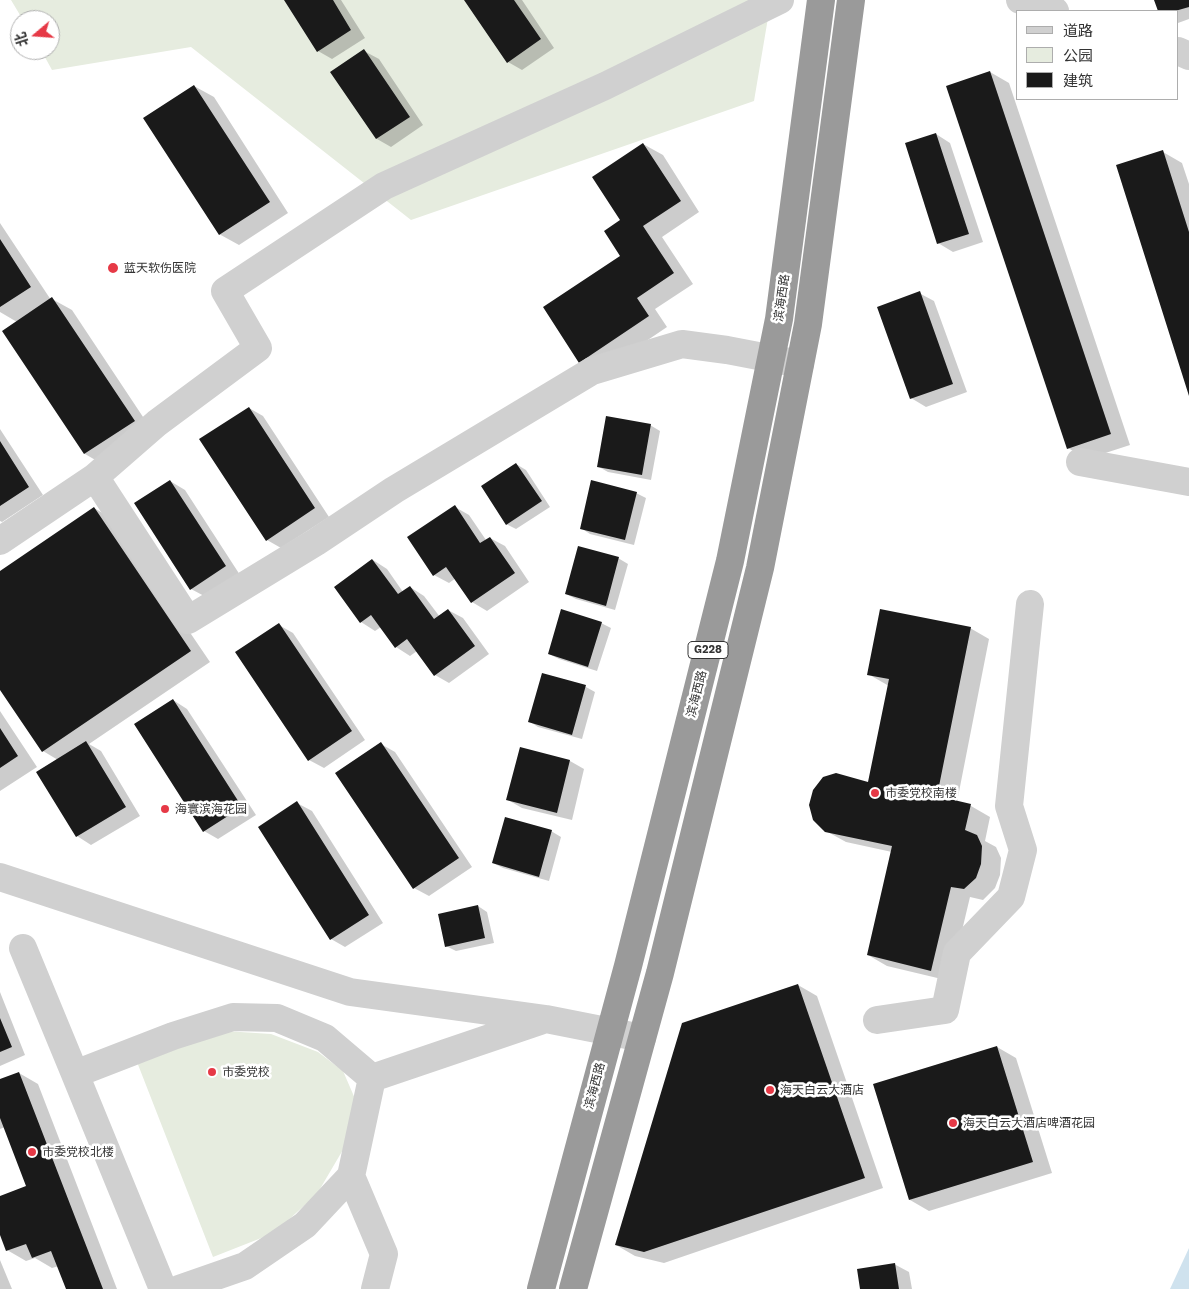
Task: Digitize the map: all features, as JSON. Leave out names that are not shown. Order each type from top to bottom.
[{"type":"highway","name":"滨海西路","points":[[541,1289],[610,1032],[730,561],[779,319],[821,0]]},
{"type":"highway","name":"G228","points":[[573,1289],[642,1038],[760,568],[808,324],[851,0]]},
{"type":"street","points":[[0,541],[95,477],[158,423],[258,348],[225,292],[384,186],[605,86],[780,0]]},
{"type":"street","points":[[1020,0],[1052,10]]},
{"type":"street","points":[[95,477],[188,620],[316,542],[394,490],[592,371],[682,344],[800,364]]},
{"type":"street","points":[[1080,462],[1189,482]]},
{"type":"street","points":[[877,1020],[946,1010],[958,953],[1011,897],[1023,850],[1009,806],[1030,604]]},
{"type":"street","points":[[0,877],[350,992],[546,1019],[642,1038]]},
{"type":"street","points":[[23,948],[163,1289]]},
{"type":"street","points":[[75,1074],[173,1036],[233,1017],[277,1018],[325,1038],[372,1078]]},
{"type":"street","points":[[372,1078],[546,1019]]},
{"type":"street","points":[[179,1289],[244,1266],[304,1225],[351,1176],[372,1078]]},
{"type":"street","points":[[351,1176],[384,1254],[375,1289]]},
{"type":"green space","points":[[11,0],[771,0],[754,101],[411,220],[191,47],[52,70],[46,60],[60,60],[60,10],[17,10]]},
{"type":"green space","points":[[225,1031],[271,1034],[318,1052],[343,1071],[356,1101],[344,1148],[317,1194],[274,1233],[213,1257],[137,1062]]},
{"type":"water","points":[[1189,1248],[1189,1289],[1170,1289]]},
{"type":"building","points":[[284,0],[333,0],[351,30],[317,52]]},
{"type":"building","points":[[464,0],[514,0],[541,39],[507,63]]},
{"type":"building","points":[[1154,0],[1189,0],[1189,7],[1178,10],[1158,10]]},
{"type":"building","points":[[364,49],[410,117],[376,139],[330,72]]},
{"type":"building","points":[[990,71],[1111,434],[1067,449],[946,86]]},
{"type":"building","points":[[194,85],[270,202],[219,235],[143,118]]},
{"type":"building","points":[[936,133],[969,234],[937,244],[905,143]]},
{"type":"building","points":[[643,143],[681,201],[643,226],[674,273],[637,298],[649,316],[579,363],[543,307],[620,256],[604,231],[620,220],[592,177]]},
{"type":"building","points":[[1163,150],[1189,232],[1189,396],[1116,165]]},
{"type":"building","points":[[0,239],[31,287],[0,307]]},
{"type":"building","points":[[920,291],[953,384],[910,399],[877,307]]},
{"type":"building","points":[[52,297],[135,421],[84,454],[2,331]]},
{"type":"building","points":[[249,407],[315,508],[266,541],[199,439]]},
{"type":"building","points":[[606,416],[651,424],[642,475],[597,467]]},
{"type":"building","points":[[0,441],[29,487],[0,506]]},
{"type":"building","points":[[516,463],[542,501],[506,525],[481,486]]},
{"type":"building","points":[[170,480],[226,566],[190,590],[134,503]]},
{"type":"building","points":[[591,480],[637,492],[625,540],[580,529]]},
{"type":"building","points":[[455,505],[480,543],[490,537],[515,573],[471,603],[446,567],[433,576],[407,537]]},
{"type":"building","points":[[94,507],[191,651],[42,752],[0,690],[0,571]]},
{"type":"building","points":[[578,546],[619,557],[606,606],[565,594]]},
{"type":"building","points":[[372,559],[398,594],[410,586],[434,619],[448,609],[475,646],[434,676],[407,639],[395,648],[371,615],[360,623],[334,587]]},
{"type":"building","points":[[561,609],[602,622],[588,667],[548,654]]},
{"type":"building","name":"市委党校南楼","points":[[880,609],[971,627],[937,796],[971,804],[965,830],[977,835],[982,846],[981,864],[976,878],[964,889],[951,887],[931,971],[867,955],[892,846],[825,832],[813,820],[809,805],[813,790],[823,777],[836,773],[868,782],[889,679],[867,675]]},
{"type":"building","points":[[279,623],[352,731],[308,761],[235,652]]},
{"type":"building","points":[[542,673],[586,685],[572,735],[528,722]]},
{"type":"building","points":[[173,699],[242,807],[203,832],[134,724]]},
{"type":"building","points":[[0,728],[18,756],[0,768]]},
{"type":"building","points":[[86,741],[126,807],[76,837],[36,772]]},
{"type":"building","points":[[381,742],[459,858],[413,889],[335,773]]},
{"type":"building","points":[[520,747],[570,760],[557,813],[506,800]]},
{"type":"building","points":[[297,801],[369,915],[330,940],[258,827]]},
{"type":"building","points":[[505,817],[552,830],[539,877],[492,863]]},
{"type":"building","points":[[478,905],[485,938],[445,947],[438,914]]},
{"type":"building","points":[[798,984],[865,1178],[644,1252],[615,1245],[682,1023]]},
{"type":"building","points":[[0,1018],[12,1047],[0,1052]]},
{"type":"building","name":"海天白云大酒店啤酒花园","points":[[997,1046],[1033,1162],[909,1200],[873,1084]]},
{"type":"building","name":"市委党校北楼","points":[[19,1072],[103,1289],[66,1289],[51,1251],[32,1258],[26,1244],[6,1251],[0,1235],[0,1196],[26,1186],[0,1118],[0,1079]]},
{"type":"building","points":[[895,1263],[899,1289],[860,1289],[857,1269]]},
{"type":"place","name":"蓝天软伤医院","points":[[113,268]]},
{"type":"place","name":"市委党校南楼","points":[[875,793]]},
{"type":"place","name":"海寰滨海花园","points":[[165,809]]},
{"type":"place","name":"市委党校","points":[[212,1072]]},
{"type":"place","name":"海天白云大酒店","points":[[770,1090]]},
{"type":"place","name":"海天白云大酒店啤酒花园","points":[[953,1123]]},
{"type":"place","name":"市委党校北楼","points":[[32,1152]]}]
